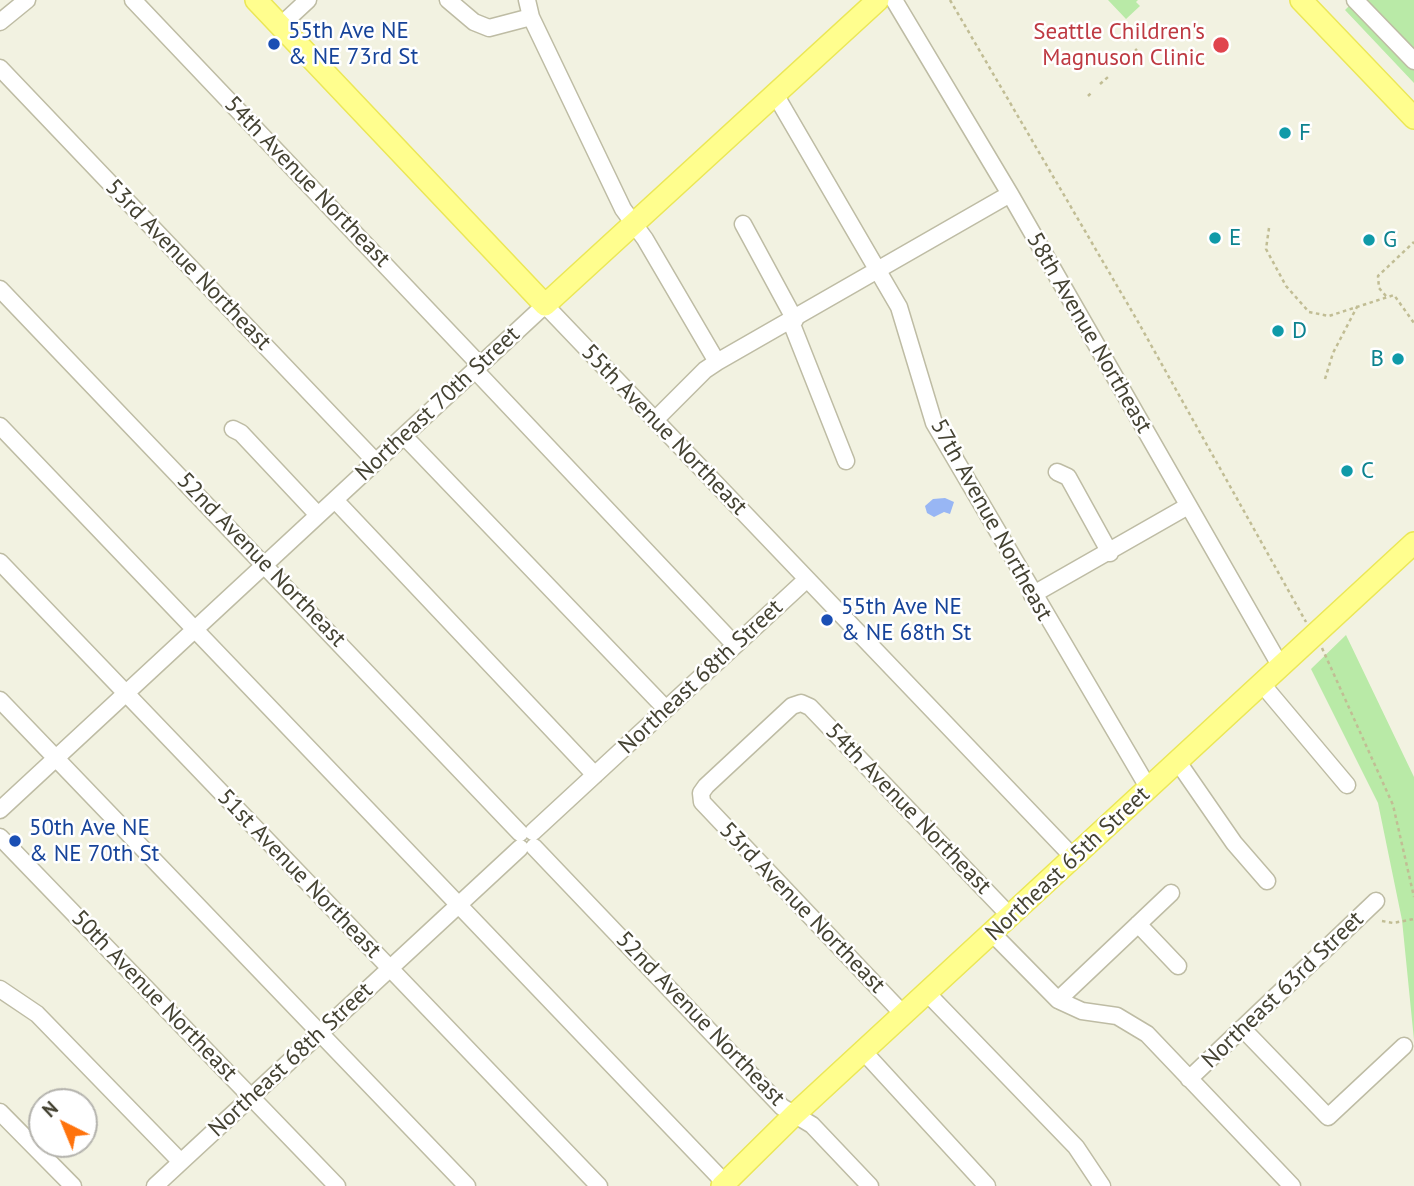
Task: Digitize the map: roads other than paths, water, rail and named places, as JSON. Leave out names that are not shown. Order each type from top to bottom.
[{"type":"main road","name":"55th Avenue Northeast","points":[[256,0],[545,305]]},
{"type":"main road","name":"Northeast 70th Street","points":[[545,305],[878,0]]},
{"type":"main road","points":[[1301,0],[1414,118]]},
{"type":"main road","name":"Northeast 65th Street","points":[[724,1184],[795,1114],[1414,543]]},
{"type":"street","points":[[0,22],[27,0]]},
{"type":"street","name":"54th Avenue Northeast","points":[[133,0],[478,367],[734,645]]},
{"type":"street","points":[[280,26],[308,0]]},
{"type":"street","points":[[448,0],[474,22],[489,28],[531,17]]},
{"type":"street","points":[[527,0],[531,17],[614,191],[717,362]]},
{"type":"street","name":"58th Avenue Northeast","points":[[894,0],[1010,194],[1281,667]]},
{"type":"street","points":[[1359,4],[1414,61]]},
{"type":"street","name":"53rd Avenue Northeast","points":[[0,68],[376,462]]},
{"type":"street","name":"57th Avenue Northeast","points":[[775,94],[899,307],[934,424],[1032,595],[1149,789]]},
{"type":"street","points":[[655,420],[705,370],[717,362],[793,321],[1010,194]]},
{"type":"street","points":[[743,224],[793,321],[846,461]]},
{"type":"street","name":"52nd Avenue Northeast","points":[[0,289],[782,1107],[812,1125],[870,1186]]},
{"type":"street","name":"Northeast 70th Street","points":[[0,810],[545,305]]},
{"type":"street","name":"55th Avenue Northeast","points":[[545,305],[1074,858]]},
{"type":"street","points":[[0,426],[724,1184]]},
{"type":"street","points":[[233,429],[242,433],[318,515]]},
{"type":"street","points":[[404,436],[666,709]]},
{"type":"street","points":[[1057,472],[1068,477],[1110,553]]},
{"type":"street","points":[[335,500],[595,775]]},
{"type":"street","points":[[1032,595],[1110,553],[1188,506]]},
{"type":"street","name":"51st Avenue Northeast","points":[[0,562],[599,1186]]},
{"type":"street","name":"Northeast 68th Street","points":[[155,1186],[807,579]]},
{"type":"street","points":[[1262,684],[1347,785]]},
{"type":"street","points":[[0,700],[467,1186]]},
{"type":"street","name":"54th Avenue Northeast","points":[[804,704],[1011,917]]},
{"type":"street","name":"53rd Avenue Northeast","points":[[804,704],[794,705],[782,715],[706,786],[701,799],[904,1015]]},
{"type":"street","points":[[1178,762],[1234,843],[1267,881]]},
{"type":"street","name":"50th Avenue Northeast","points":[[0,837],[337,1186]]},
{"type":"street","points":[[1058,1000],[1171,893]]},
{"type":"street","name":"Northeast 63rd Street","points":[[1189,1079],[1376,901]]},
{"type":"street","points":[[1138,924],[1178,966]]},
{"type":"street","points":[[993,934],[1058,1000],[1082,1011],[1102,1012],[1132,1022],[1292,1186]]},
{"type":"street","points":[[0,989],[37,1014],[181,1162]]},
{"type":"street","points":[[928,994],[1076,1147],[1102,1186]]},
{"type":"street","points":[[1242,1028],[1328,1117],[1404,1046]]},
{"type":"street","points":[[863,1052],[987,1186]]},
{"type":"street","points":[[0,1112],[73,1186]]},
{"type":"water","points":[[945,498],[954,502],[950,514],[944,512],[934,517],[927,513],[925,506],[933,499]]},
{"type":"place","name":"55th Ave NE & NE 73rd St","points":[[274,44]]},
{"type":"place","name":"Seattle Children's Magnuson Clinic","points":[[1221,45]]},
{"type":"place","name":"F","points":[[1285,133]]},
{"type":"place","name":"E","points":[[1215,238]]},
{"type":"place","name":"G","points":[[1369,240]]},
{"type":"place","name":"D","points":[[1278,331]]},
{"type":"place","name":"B","points":[[1398,359]]},
{"type":"place","name":"C","points":[[1347,471]]},
{"type":"place","name":"55th Ave NE & NE 68th St","points":[[827,620]]},
{"type":"place","name":"50th Ave NE & NE 70th St","points":[[15,841]]}]
